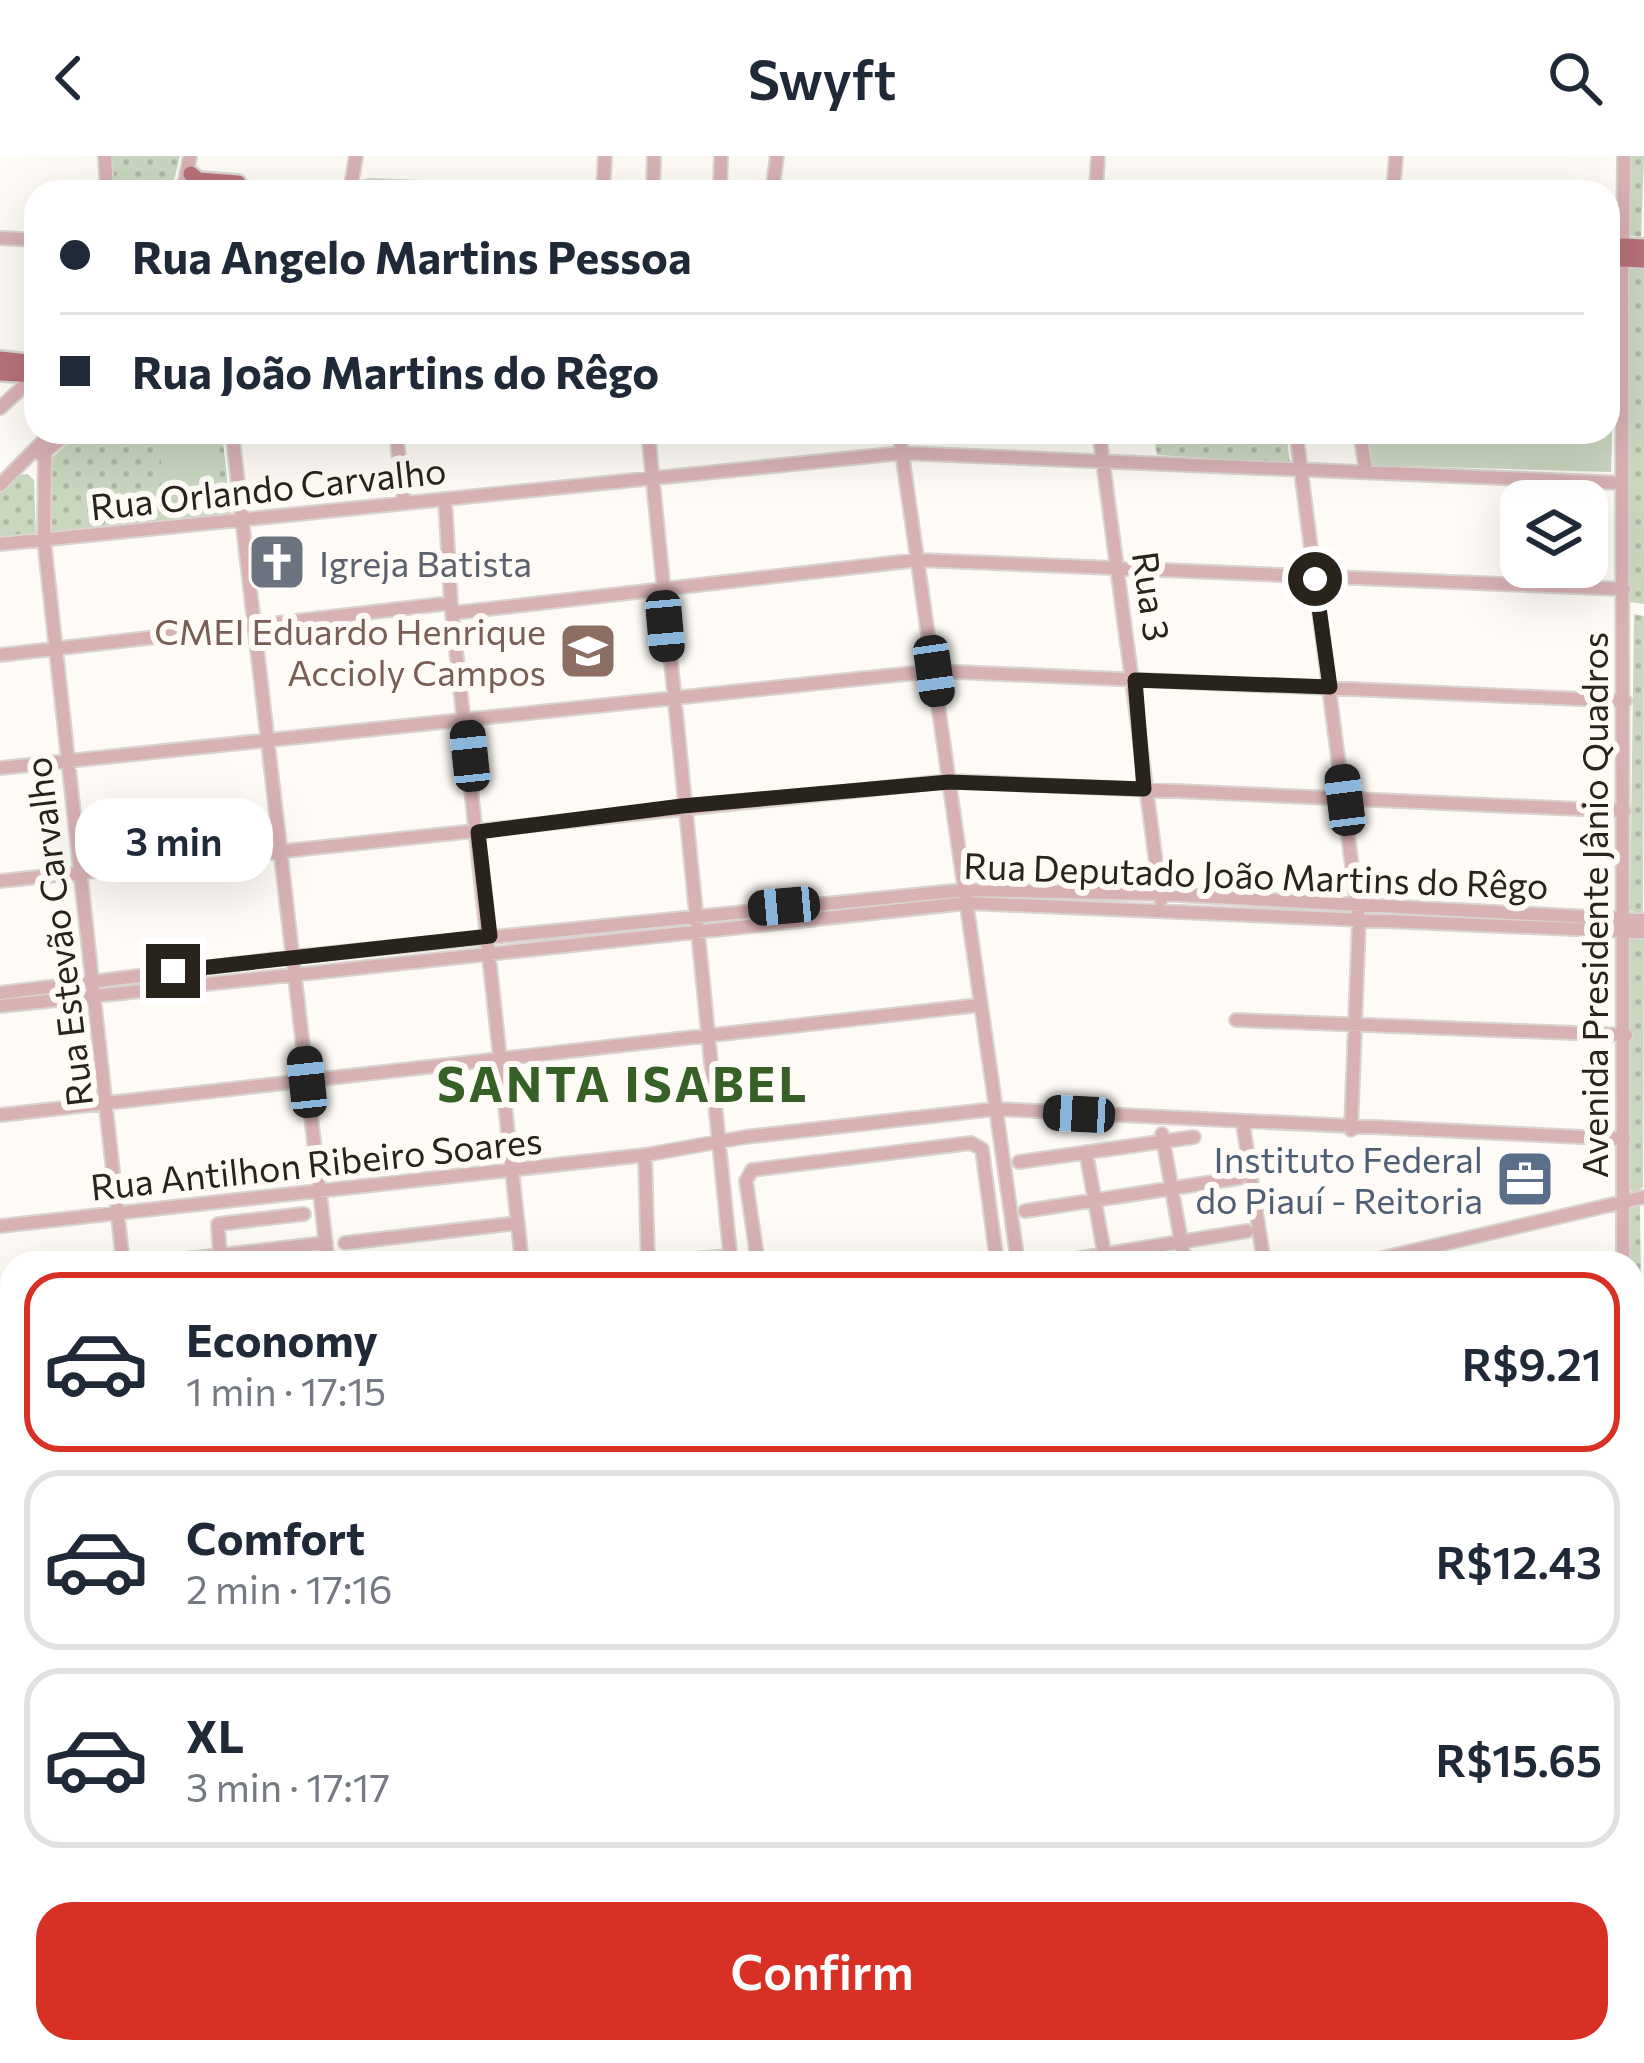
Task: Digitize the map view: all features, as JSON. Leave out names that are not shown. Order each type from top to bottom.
[{"type":"street","name":"Avenida Presidente Jânio Quadros","points":[[1620,199],[1624,156]]},
{"type":"street","points":[[0,408],[24,386]]},
{"type":"street","points":[[0,485],[41,444]]},
{"type":"street","points":[[20,467],[55,444]]},
{"type":"street","points":[[233,444],[327,1251]]},
{"type":"street","points":[[397,444],[404,502]]},
{"type":"street","points":[[649,444],[729,1251]]},
{"type":"street","points":[[901,444],[1016,1251]]},
{"type":"street","name":"Rua 3","points":[[1100,444],[1135,680],[1144,789],[1162,911]]},
{"type":"street","points":[[1297,444],[1358,914],[1351,1130]]},
{"type":"street","points":[[1362,444],[1366,471]]},
{"type":"street","name":"Avenida Presidente Jânio Quadros","points":[[1618,444],[1624,589],[1623,1251]]},
{"type":"street","name":"Rua Estevão Carvalho","points":[[45,452],[44,540],[122,1251]]},
{"type":"street","name":"Rua Orlando Carvalho","points":[[0,544],[902,453],[1621,483]]},
{"type":"street","points":[[20,467],[38,470],[42,480]]},
{"type":"street","points":[[446,499],[452,608],[521,1251]]},
{"type":"street","points":[[0,655],[662,591],[918,560],[1624,589]]},
{"type":"street","points":[[1624,610],[1641,608]]},
{"type":"street","points":[[0,768],[934,671],[1624,701]]},
{"type":"street","points":[[0,881],[682,806],[949,782],[1624,811]]},
{"type":"street","name":"Rua Deputado João Martins do Rêgo","points":[[294,964],[491,943],[693,914],[966,897],[1160,894],[1358,914]]},
{"type":"street","name":"Rua Deputado João Martins do Rêgo","points":[[491,943],[696,930],[966,897],[1162,911],[1625,925],[1644,920]]},
{"type":"street","name":"Rua Deputado João Martins do Rêgo","points":[[1625,925],[1644,932]]},
{"type":"street","points":[[0,993],[294,964]]},
{"type":"street","points":[[0,1006],[95,997],[294,964]]},
{"type":"street","points":[[0,1115],[980,1005]]},
{"type":"street","points":[[1236,1020],[1626,1035]]},
{"type":"street","name":"Rua Antilhon Ribeiro Soares","points":[[0,1226],[513,1171],[995,1109],[1351,1130],[1624,1139]]},
{"type":"street","points":[[1163,1119],[1162,1139],[1183,1251]]},
{"type":"street","points":[[871,1123],[877,1154]]},
{"type":"street","points":[[1244,1124],[1262,1251]]},
{"type":"street","points":[[846,1126],[850,1157]]},
{"type":"street","points":[[1019,1162],[1193,1137]]},
{"type":"street","points":[[756,1251],[746,1181],[752,1170],[979,1144],[996,1251]]},
{"type":"street","points":[[1086,1152],[1104,1251]]},
{"type":"street","points":[[645,1155],[646,1251]]},
{"type":"street","points":[[1025,1211],[1239,1178]]},
{"type":"street","points":[[1416,1251],[1644,1197]]},
{"type":"street","points":[[220,1251],[218,1225],[304,1214]]},
{"type":"street","points":[[345,1243],[518,1222]]},
{"type":"street","points":[[1141,1251],[1247,1232]]},
{"type":"street","points":[[255,1251],[326,1243]]},
{"type":"street","points":[[1448,1244],[1449,1251]]},
{"type":"green space","points":[[111,156],[180,156],[174,180],[113,180]]},
{"type":"green space","points":[[1628,156],[1644,156],[1641,237],[1628,235]]},
{"type":"green space","points":[[1629,267],[1644,267],[1644,604],[1630,602]]},
{"type":"green space","points":[[67,444],[223,444],[231,514],[48,535],[47,462]]},
{"type":"green space","points":[[159,444],[217,444],[222,496],[165,501]]},
{"type":"green space","points":[[1155,444],[1288,444],[1290,463],[1157,455]]},
{"type":"green space","points":[[1367,444],[1612,444],[1611,472],[1369,465]]},
{"type":"green space","points":[[27,474],[34,480],[36,537],[0,542],[0,492],[18,475]]},
{"type":"green space","points":[[1634,614],[1644,616],[1643,914],[1630,911]]},
{"type":"green space","points":[[1644,939],[1643,1187],[1634,1194],[1629,1188],[1630,940]]},
{"type":"green space","points":[[1640,1204],[1641,1251],[1630,1251],[1629,1208]]},
{"type":"place","name":"Igreja Batista","points":[[277,562]]},
{"type":"place","name":"CMEI Eduardo Henrique Accioly Campos","points":[[588,651]]},
{"type":"place","name":"Instituto Federal do Piauí - Reitoria","points":[[1525,1179]]},
{"type":"district","name":"SANTA ISABEL","points":[[623,1082]]},
{"type":"route","points":[[173,971],[490,936],[478,832],[682,806],[949,782],[1144,789],[1135,680],[1330,687],[1315,579]]}]
